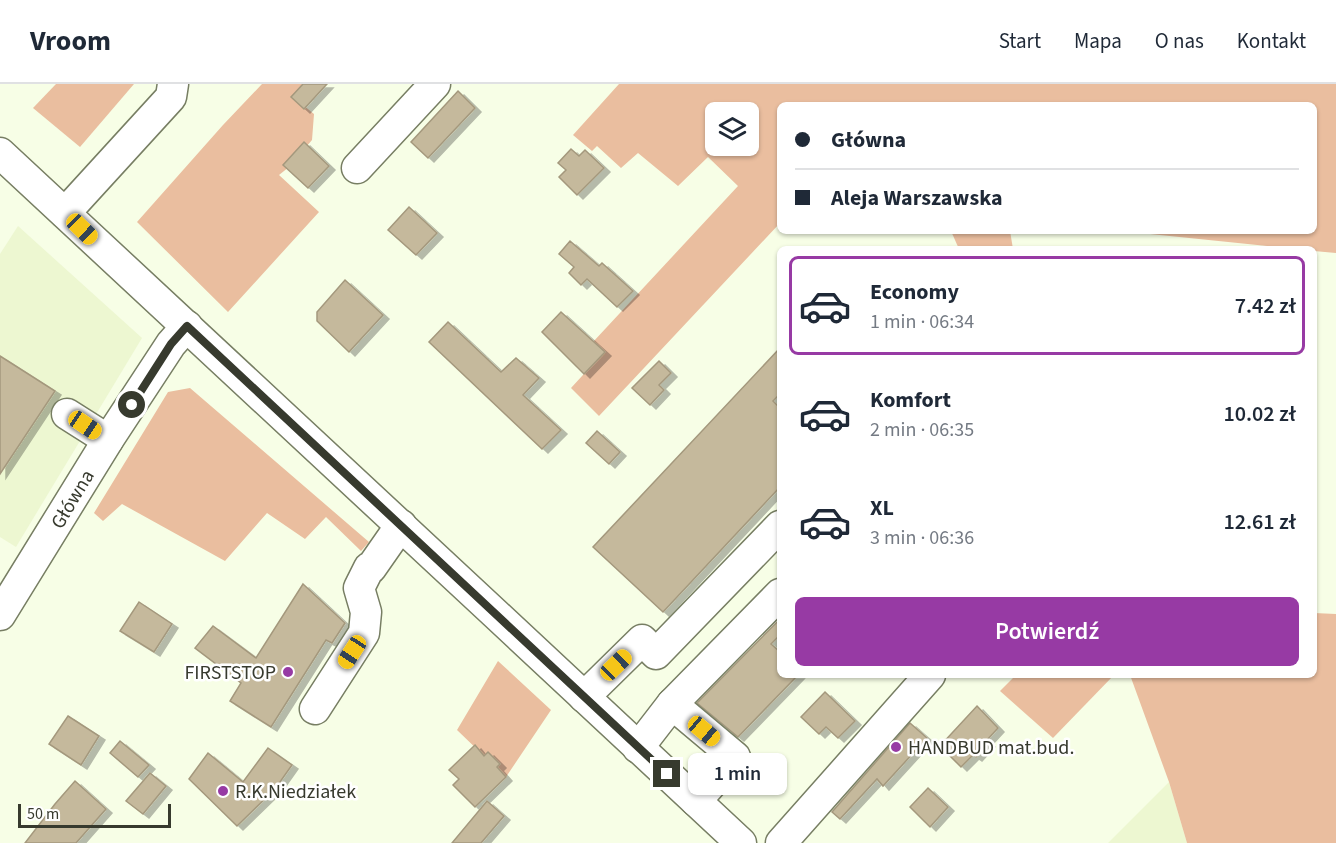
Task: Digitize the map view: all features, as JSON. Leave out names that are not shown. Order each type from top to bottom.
[{"type":"street","points":[[65,213],[171,97],[173,84]]},
{"type":"street","points":[[357,168],[435,84]]},
{"type":"street","points":[[0,153],[741,843]]},
{"type":"street","name":"Główna","points":[[0,615],[108,440],[171,344],[187,326]]},
{"type":"street","points":[[67,414],[108,440]]},
{"type":"street","points":[[315,709],[364,633],[366,612],[359,588],[369,568],[400,525]]},
{"type":"street","points":[[584,697],[642,640],[656,654],[777,529]]},
{"type":"street","points":[[638,748],[672,704],[777,597]]},
{"type":"street","points":[[781,843],[927,678]]},
{"type":"street","points":[[672,704],[735,757],[696,801]]},
{"type":"shaded area","points":[[56,84],[134,84],[80,147],[33,108]]},
{"type":"shaded area","points":[[262,84],[313,84],[298,101],[314,114],[312,140],[279,175],[319,212],[228,312],[137,222]]},
{"type":"shaded area","points":[[619,84],[1336,84],[1336,253],[1317,251],[1317,246],[1266,246],[1150,234],[1317,234],[1317,102],[777,102],[777,226],[599,416],[571,388],[604,352],[593,342],[738,186],[708,157],[678,186],[638,153],[621,168],[597,146],[592,151],[573,135]]},
{"type":"shaded area","points":[[18,226],[142,338],[16,547],[0,537],[0,254]]},
{"type":"shaded area","points":[[952,234],[1010,234],[1012,246],[958,246]]},
{"type":"shaded area","points":[[190,388],[369,542],[361,551],[326,517],[305,539],[267,513],[225,561],[122,504],[103,521],[94,513],[168,392]]},
{"type":"shaded area","points":[[1317,613],[1336,614],[1336,843],[1187,843],[1169,782],[1131,678],[1317,678]]},
{"type":"shaded area","points":[[498,661],[551,710],[506,777],[497,767],[499,764],[488,752],[484,756],[457,730]]},
{"type":"shaded area","points":[[1013,678],[1111,678],[1053,738],[1000,691]]},
{"type":"shaded area","points":[[1169,782],[1187,843],[1108,843]]},
{"type":"building","points":[[303,84],[327,84],[304,109],[291,97]]},
{"type":"building","points":[[458,91],[475,108],[428,158],[411,142]]},
{"type":"building","points":[[304,142],[329,166],[308,188],[283,165]]},
{"type":"building","points":[[571,149],[579,156],[585,150],[604,168],[577,195],[559,177],[566,170],[558,163]]},
{"type":"building","points":[[409,207],[437,233],[416,255],[388,230]]},
{"type":"building","points":[[570,241],[599,266],[602,263],[633,291],[617,307],[587,279],[581,285],[569,273],[574,267],[559,254]]},
{"type":"building","points":[[345,280],[383,315],[349,352],[317,321],[317,312]]},
{"type":"building","points":[[561,312],[605,352],[584,374],[542,332]]},
{"type":"building","points":[[448,322],[501,372],[516,358],[539,378],[523,395],[561,430],[542,449],[429,342]]},
{"type":"building","points":[[777,351],[777,397],[773,401],[777,405],[777,490],[663,612],[593,547]]},
{"type":"building","points":[[0,356],[55,391],[0,474]]},
{"type":"building","points":[[659,361],[671,373],[659,385],[664,390],[650,405],[632,388]]},
{"type":"building","points":[[597,431],[620,452],[609,464],[586,443]]},
{"type":"building","points":[[303,584],[345,623],[332,643],[326,640],[271,727],[230,701],[241,683],[195,648],[213,626],[256,658]]},
{"type":"building","points":[[139,602],[172,624],[154,652],[120,631]]},
{"type":"building","points":[[777,622],[777,638],[771,644],[777,649],[777,678],[795,678],[738,737],[697,703]]},
{"type":"building","points":[[825,692],[855,721],[838,738],[826,727],[819,734],[801,717]]},
{"type":"building","points":[[977,706],[998,728],[986,741],[989,743],[976,757],[973,755],[961,767],[940,746]]},
{"type":"building","points":[[68,716],[99,736],[81,765],[49,744]]},
{"type":"building","name":"HANDBUD mat.bud.","points":[[910,723],[927,738],[883,786],[877,779],[840,819],[832,812]]},
{"type":"building","points":[[120,741],[149,765],[138,777],[110,753]]},
{"type":"building","points":[[475,745],[484,756],[488,752],[500,764],[497,767],[506,777],[475,807],[453,785],[459,779],[449,770]]},
{"type":"building","points":[[268,748],[292,765],[275,789],[237,826],[189,779],[208,753],[243,782]]},
{"type":"building","points":[[150,773],[166,786],[143,814],[126,801]]},
{"type":"building","points":[[75,781],[106,809],[76,843],[25,843],[55,804]]},
{"type":"building","points":[[928,788],[948,807],[930,827],[910,807]]},
{"type":"building","points":[[487,801],[504,816],[481,843],[452,843]]},
{"type":"place","name":"FIRSTSTOP","points":[[288,672]]},
{"type":"place","name":"HANDBUD mat.bud.","points":[[896,747]]},
{"type":"place","name":"R.K.Niedziałek","points":[[223,791]]},
{"type":"route","points":[[132,405],[171,344],[187,326],[667,774]]}]
